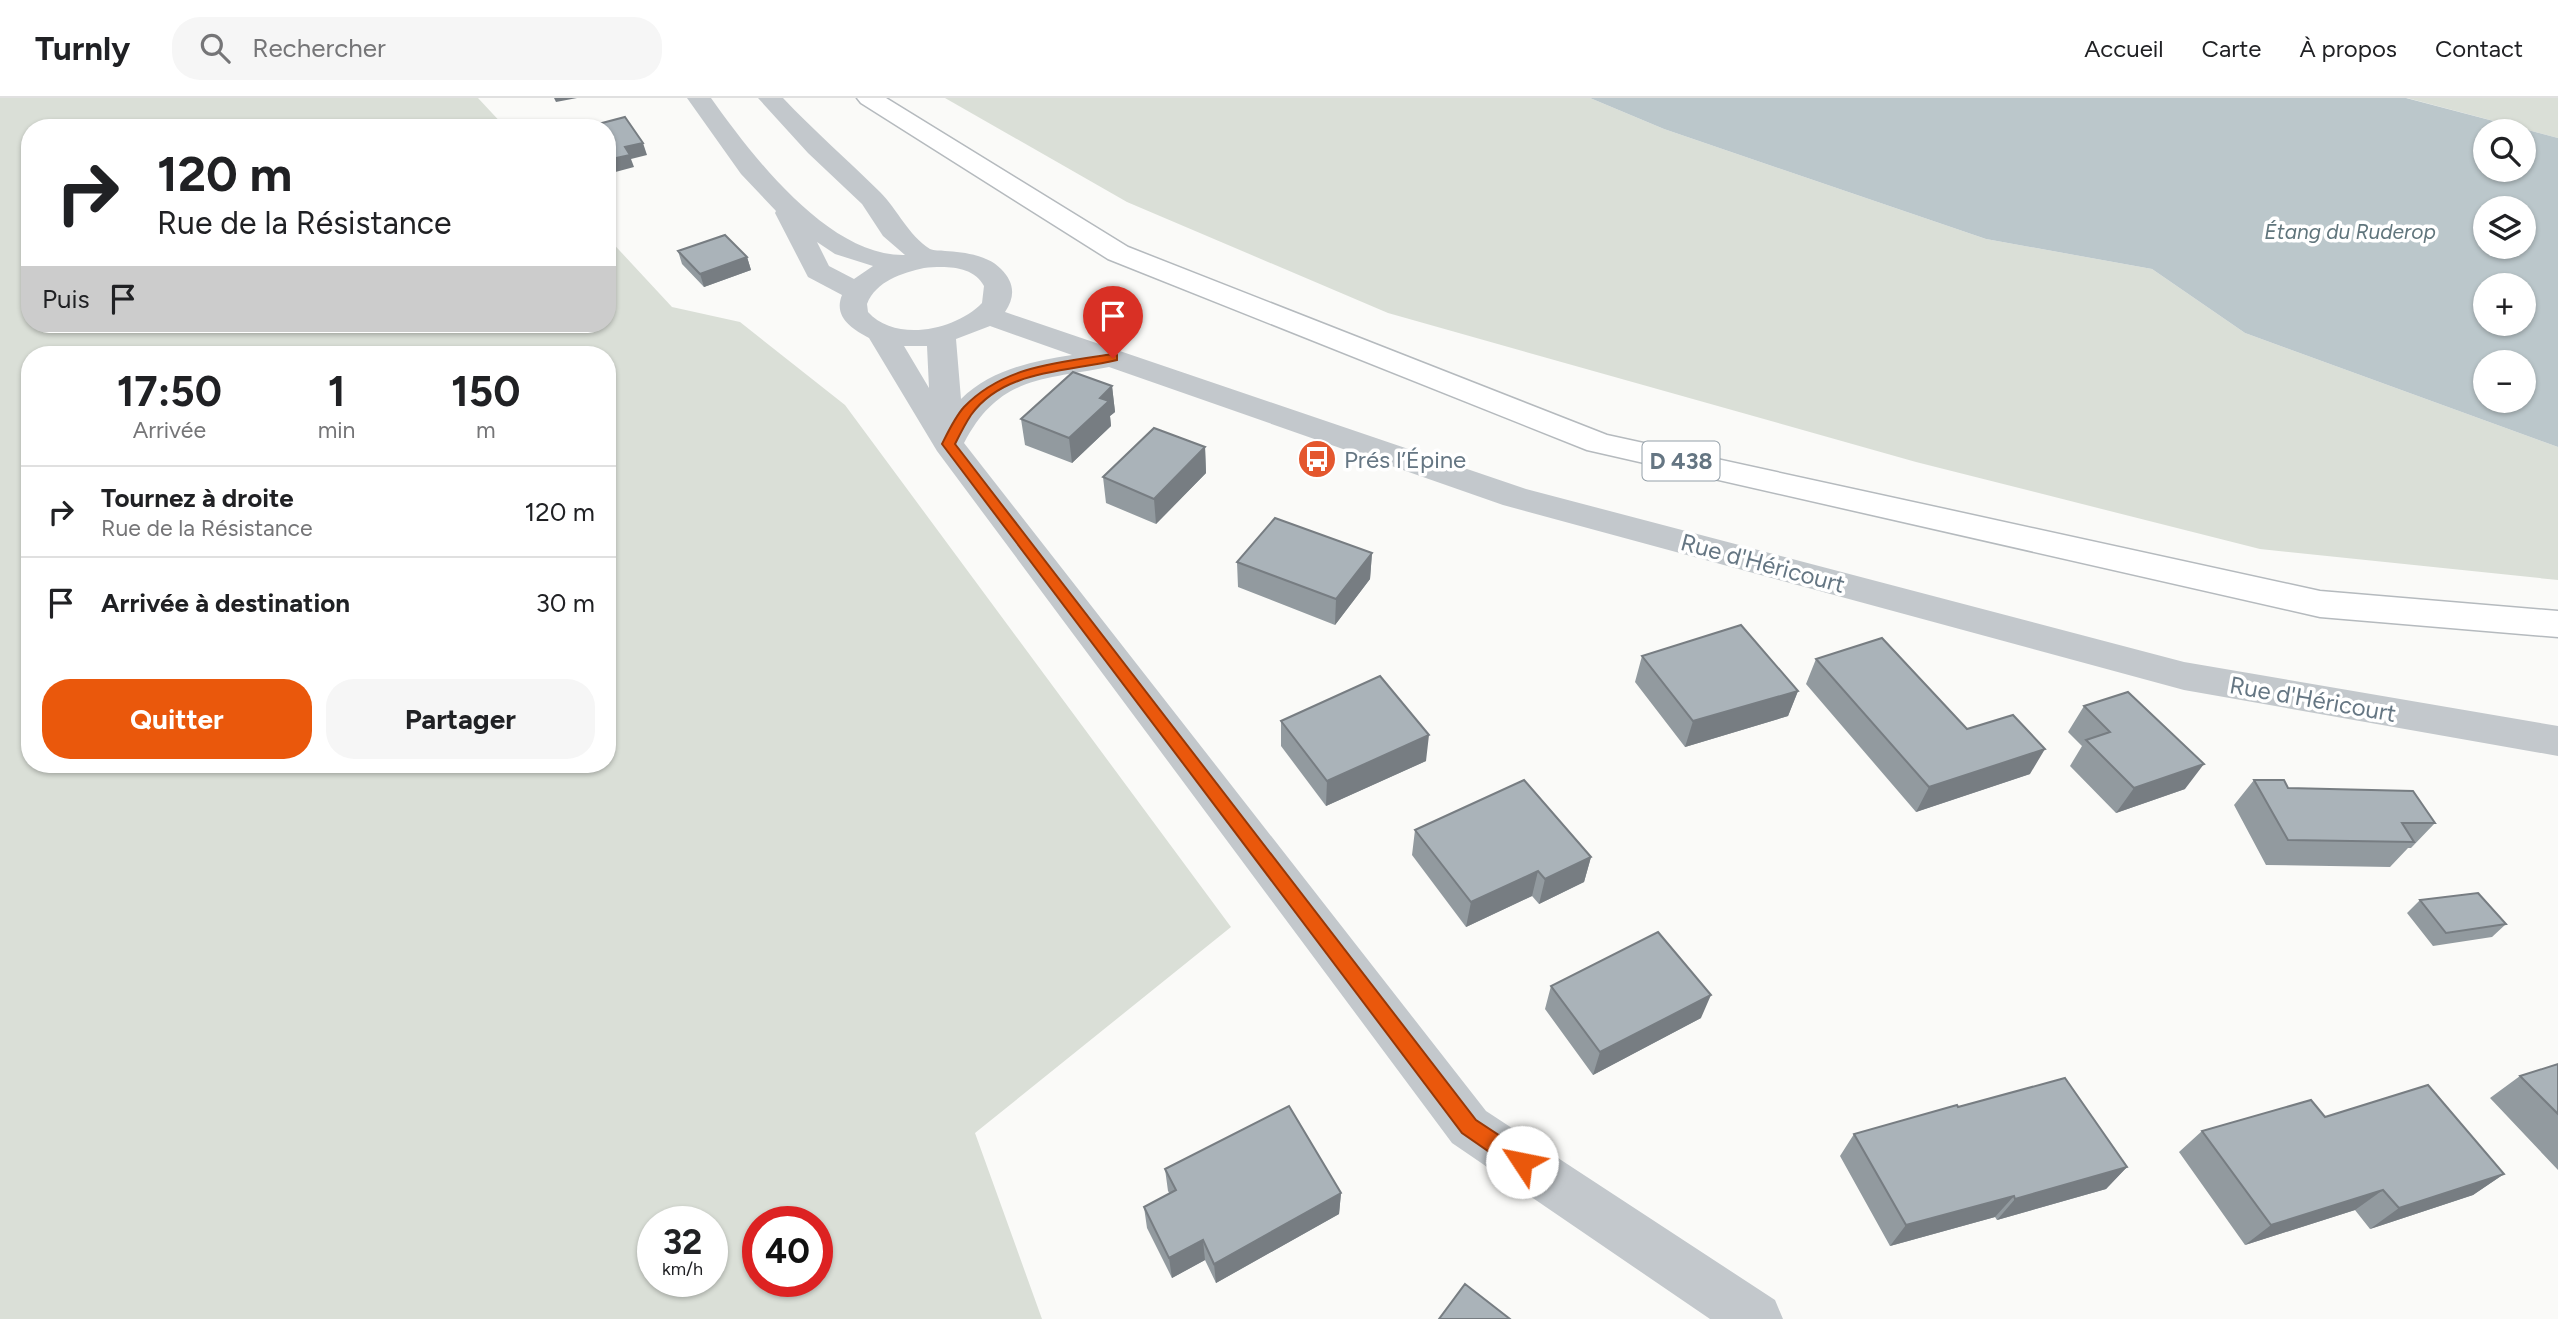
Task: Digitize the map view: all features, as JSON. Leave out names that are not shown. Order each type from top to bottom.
[{"type":"main road","name":"D 438","points":[[869,98],[1118,253],[1598,443],[2320,604],[2558,624]]},
{"type":"street","points":[[699,98],[749,171],[785,208],[842,247],[913,261],[967,262],[984,269],[995,278],[999,290],[997,303],[986,315],[967,327],[941,335],[909,337],[880,332],[865,325],[856,315],[853,304],[857,292],[866,281],[913,261]]},
{"type":"street","points":[[771,98],[817,148],[885,214],[913,261]]},
{"type":"street","points":[[785,208],[818,271],[857,292]]},
{"type":"street","name":"Rue d'Héricourt","points":[[986,315],[1515,497],[2171,673],[2558,741]]},
{"type":"street","points":[[880,332],[948,444],[1469,1127],[1756,1319]]},
{"type":"street","points":[[941,335],[948,444]]},
{"type":"street","points":[[948,444],[967,411],[992,388],[1040,369],[1113,358]]},
{"type":"shaded area","points":[[0,98],[478,98],[498,119],[21,119],[21,333],[616,333],[616,247],[672,307],[740,322],[845,405],[1231,927],[975,1133],[1042,1319],[0,1319]]},
{"type":"shaded area","points":[[945,98],[1590,98],[1664,129],[1986,239],[2152,269],[2245,333],[2558,447],[2558,580],[2260,549],[1916,462],[1388,313],[1127,202]]},
{"type":"shaded area","points":[[2407,98],[2558,98],[2558,138],[2536,132],[2536,119],[2486,119]]},
{"type":"water","name":"Étang du Ruderop","points":[[1590,98],[2406,98],[2486,119],[2473,119],[2473,182],[2536,182],[2536,132],[2558,138],[2558,447],[2245,333],[2152,269],[1986,239],[1664,129]]},
{"type":"building","points":[[625,117],[643,143],[625,147],[630,155],[616,158],[616,119]]},
{"type":"building","points":[[725,235],[747,257],[700,274],[678,251]]},
{"type":"building","points":[[1073,372],[1112,386],[1100,398],[1109,401],[1069,438],[1021,419]]},
{"type":"building","points":[[1154,428],[1205,447],[1154,499],[1103,477]]},
{"type":"building","points":[[1275,518],[1372,553],[1336,599],[1237,562]]},
{"type":"building","points":[[1741,625],[1798,691],[1693,721],[1642,656]]},
{"type":"building","points":[[1882,638],[1967,729],[2013,715],[2045,749],[1929,787],[1816,659]]},
{"type":"building","points":[[1380,676],[1429,735],[1327,781],[1281,721]]},
{"type":"building","points":[[2128,692],[2204,764],[2134,788],[2086,740],[2110,732],[2084,706]]},
{"type":"building","points":[[1524,780],[1591,857],[1545,879],[1538,871],[1471,902],[1415,830]]},
{"type":"building","points":[[2254,780],[2284,780],[2288,788],[2413,791],[2435,823],[2402,823],[2414,842],[2288,840]]},
{"type":"building","points":[[2478,893],[2506,924],[2446,933],[2420,900]]},
{"type":"building","points":[[1658,932],[1711,995],[1600,1052],[1551,986]]},
{"type":"building","points":[[2558,1064],[2558,1114],[2520,1076]]},
{"type":"building","points":[[2065,1078],[2127,1167],[2015,1199],[2014,1196],[1906,1225],[1854,1134],[1957,1105],[1958,1107]]},
{"type":"building","points":[[2428,1085],[2504,1174],[2399,1208],[2383,1190],[2271,1225],[2202,1131],[2311,1100],[2325,1117]]},
{"type":"building","points":[[1289,1106],[1341,1193],[1214,1264],[1203,1240],[1169,1258],[1144,1207],[1176,1190],[1165,1169]]},
{"type":"building","points":[[1465,1284],[1510,1319],[1439,1319]]},
{"type":"place","name":"Prés l’Épine","points":[[1317,459]]},
{"type":"route","points":[[1113,358],[1040,369],[992,388],[967,411],[948,444],[1469,1127],[1522,1162]]}]
